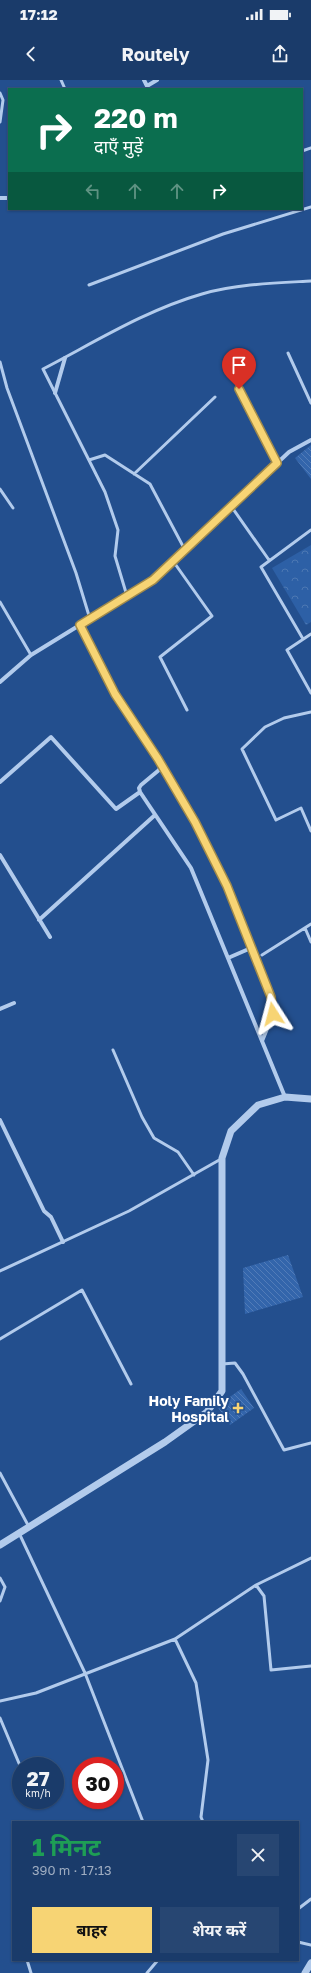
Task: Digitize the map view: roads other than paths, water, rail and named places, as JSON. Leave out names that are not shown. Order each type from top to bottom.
[{"type":"street","points":[[144,80],[147,86],[157,80]]},
{"type":"street","points":[[55,393],[65,358]]},
{"type":"street","points":[[0,682],[31,655],[153,580],[289,452],[311,440]]},
{"type":"street","points":[[80,625],[115,694],[195,822],[227,886],[271,997],[273,1014],[262,1041]]},
{"type":"street","points":[[0,782],[51,736],[116,809],[140,792]]},
{"type":"street","points":[[161,766],[159,770],[141,785],[139,788],[140,792],[191,868],[285,1097]]},
{"type":"street","points":[[38,920],[155,815]]},
{"type":"street","points":[[0,855],[38,920],[50,937]]},
{"type":"street","points":[[228,958],[251,948]]},
{"type":"street","points":[[0,1009],[14,1003]]},
{"type":"street","points":[[0,1545],[165,1442],[207,1412],[222,1391],[222,1158],[231,1131],[258,1105],[285,1097],[311,1099]]},
{"type":"street","points":[[0,1120],[44,1211],[51,1217],[64,1242]]},
{"type":"street","points":[[306,1973],[311,1963]]},
{"type":"lane","points":[[0,93],[3,100],[0,122]]},
{"type":"lane","points":[[89,285],[223,234],[301,210]]},
{"type":"lane","points":[[127,596],[115,556],[118,530],[105,492],[43,369],[153,311],[203,294],[263,283],[311,281]]},
{"type":"lane","points":[[288,353],[311,403]]},
{"type":"lane","points":[[0,362],[7,388],[76,573],[90,619]]},
{"type":"lane","points":[[232,375],[277,463]]},
{"type":"lane","points":[[134,474],[215,397]]},
{"type":"lane","points":[[89,460],[105,455],[150,484],[185,550]]},
{"type":"lane","points":[[0,489],[13,508]]},
{"type":"lane","points":[[231,506],[269,560]]},
{"type":"lane","points":[[303,639],[261,567],[311,530]]},
{"type":"lane","points":[[173,561],[212,616],[160,657],[187,710]]},
{"type":"lane","points":[[0,602],[31,655]]},
{"type":"lane","points":[[311,634],[288,650],[311,693]]},
{"type":"lane","points":[[311,712],[284,718],[265,727],[242,749],[276,820],[301,808],[311,831]]},
{"type":"lane","points":[[262,955],[311,924]]},
{"type":"lane","points":[[305,928],[311,942]]},
{"type":"lane","points":[[113,1050],[142,1117],[154,1138],[178,1152],[194,1175]]},
{"type":"lane","points":[[0,1271],[129,1211],[222,1158]]},
{"type":"lane","points":[[0,1339],[82,1290],[131,1384]]},
{"type":"lane","points":[[222,1364],[235,1363],[243,1374],[284,1450],[311,1443]]},
{"type":"lane","points":[[0,1473],[29,1527]]},
{"type":"lane","points":[[18,1533],[85,1673],[143,1821]]},
{"type":"lane","points":[[0,1701],[36,1693],[85,1673],[175,1640],[256,1585],[311,1558]]},
{"type":"lane","points":[[0,1578],[5,1587],[0,1601]]},
{"type":"lane","points":[[256,1585],[264,1596],[271,1670],[311,1666]]},
{"type":"lane","points":[[175,1640],[196,1683],[208,1760],[201,1817],[203,1821]]},
{"type":"lane","points":[[0,1718],[16,1757]]},
{"type":"lane","points":[[299,1908],[311,1899]]},
{"type":"lane","points":[[299,1942],[311,1945]]},
{"type":"lane","points":[[27,1961],[30,1973]]},
{"type":"lane","points":[[147,1973],[157,1961]]},
{"type":"place","name":"Holy Family Hospital","points":[[238,1408]]}]
